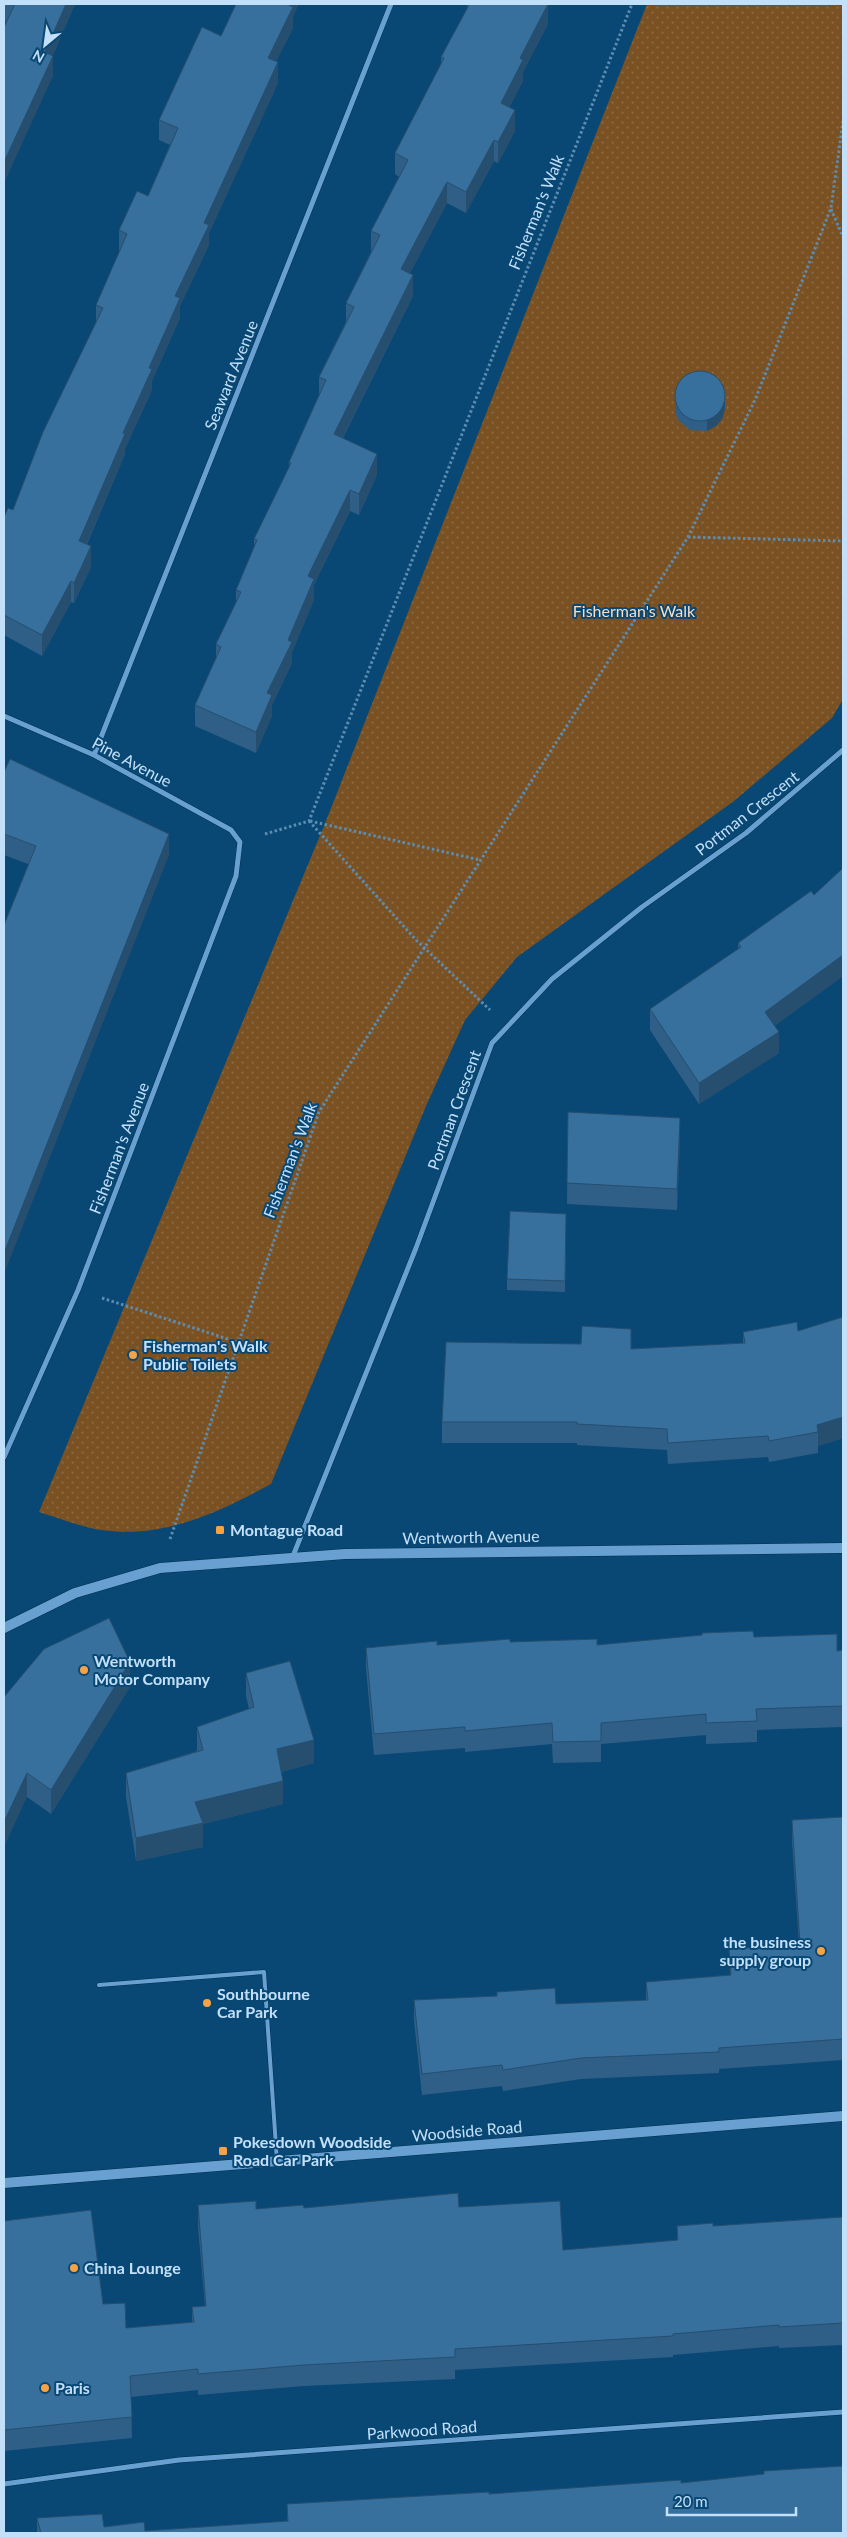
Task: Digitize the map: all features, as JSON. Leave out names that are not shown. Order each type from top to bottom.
[{"type":"street","name":"Seaward Avenue","points":[[94,755],[391,4]]},
{"type":"street","name":"Pine Avenue","points":[[4,716],[94,755],[231,830],[240,842]]},
{"type":"street","name":"Portman Crescent","points":[[293,1556],[416,1248],[492,1043],[552,980],[642,906],[746,834],[843,750]]},
{"type":"street","name":"Fisherman's Avenue","points":[[4,1457],[78,1290],[236,876],[240,842]]},
{"type":"street","name":"Wentworth Avenue","points":[[4,1628],[75,1593],[160,1568],[293,1556],[345,1554],[843,1548]]},
{"type":"street","name":"Woodside Road","points":[[4,2183],[843,2116]]},
{"type":"street","name":"Parkwood Road","points":[[4,2484],[178,2460],[843,2412]]},
{"type":"lane","points":[[99,1984],[264,1972],[277,2161]]},
{"type":"path","name":"Fisherman's Walk","points":[[309,821],[632,4]]},
{"type":"path","name":"Fisherman's Walk","points":[[160,1568],[237,1342],[319,1112],[688,537],[755,400],[831,208],[843,122]]},
{"type":"path","points":[[831,208],[843,237]]},
{"type":"path","points":[[688,537],[843,541]]},
{"type":"path","points":[[240,842],[309,821],[480,860]]},
{"type":"path","points":[[309,821],[424,948],[508,1026]]},
{"type":"path","points":[[78,1290],[237,1342]]},
{"type":"green space","name":"Fisherman's Walk","points":[[647,4],[843,4],[843,699],[832,718],[734,801],[517,957],[465,1020],[426,1106],[271,1484],[210,1514],[168,1527],[146,1531],[124,1532],[93,1529],[39,1512],[324,826]]},
{"type":"building","points":[[15,4],[66,4],[45,52],[53,56],[4,162],[4,27]]},
{"type":"building","points":[[236,4],[290,4],[293,7],[268,58],[278,62],[204,223],[209,225],[175,296],[180,298],[149,368],[152,369],[123,433],[125,434],[79,541],[91,546],[74,583],[71,581],[42,635],[4,615],[4,517],[8,508],[13,510],[43,432],[103,308],[96,305],[127,234],[119,230],[137,191],[148,196],[178,128],[159,120],[202,27],[221,36]]},
{"type":"building","points":[[467,4],[548,4],[520,58],[523,60],[501,103],[515,110],[498,142],[494,140],[466,192],[447,182],[401,269],[413,275],[334,434],[377,454],[359,494],[350,490],[308,576],[314,579],[288,640],[292,642],[267,693],[272,695],[256,732],[195,705],[221,647],[216,644],[241,592],[236,590],[257,540],[254,539],[291,463],[289,462],[326,380],[319,377],[354,307],[346,303],[380,235],[371,231],[408,160],[395,153],[444,58],[441,57],[469,5]]},
{"type":"building","points":[[700,371],[718,378],[725,396],[718,414],[700,421],[682,414],[675,396],[682,378]]},
{"type":"building","points":[[10,759],[169,834],[4,1253],[4,925],[36,846],[4,834],[4,772]]},
{"type":"building","points":[[843,868],[843,955],[765,1012],[779,1032],[699,1083],[650,1009],[741,947],[738,943],[811,891],[814,895]]},
{"type":"building","points":[[568,1112],[680,1118],[677,1189],[567,1183]]},
{"type":"building","points":[[510,1211],[566,1214],[565,1281],[507,1279]]},
{"type":"building","points":[[843,1317],[843,1417],[817,1425],[818,1432],[769,1441],[768,1436],[668,1443],[667,1429],[577,1424],[577,1422],[442,1422],[446,1342],[581,1344],[582,1326],[631,1329],[631,1349],[745,1343],[743,1332],[797,1322],[798,1331]]},
{"type":"building","points":[[109,1618],[130,1662],[51,1790],[27,1773],[4,1822],[4,1697],[44,1649]]},
{"type":"building","points":[[753,1631],[754,1637],[837,1634],[837,1651],[843,1650],[843,1706],[756,1709],[757,1721],[706,1723],[706,1714],[601,1723],[601,1741],[553,1742],[552,1723],[465,1731],[465,1727],[374,1734],[366,1648],[437,1641],[437,1645],[510,1639],[510,1642],[597,1639],[597,1645],[702,1635],[702,1633]]},
{"type":"building","points":[[290,1661],[314,1740],[277,1749],[283,1781],[195,1802],[203,1823],[136,1838],[126,1773],[203,1750],[197,1727],[254,1707],[246,1673]]},
{"type":"building","points":[[843,1817],[843,2039],[719,2048],[719,2052],[581,2058],[503,2070],[502,2065],[422,2074],[414,2000],[497,1996],[497,1992],[555,1988],[556,2004],[648,2000],[646,1982],[731,1975],[729,1949],[800,1944],[792,1820]]},
{"type":"building","points":[[458,2193],[459,2207],[560,2201],[563,2250],[678,2240],[677,2226],[713,2223],[713,2226],[843,2217],[843,2323],[779,2327],[779,2325],[673,2334],[673,2336],[455,2349],[455,2357],[304,2365],[198,2374],[198,2369],[130,2376],[132,2417],[4,2430],[4,2221],[91,2210],[103,2304],[125,2303],[126,2328],[194,2322],[192,2307],[206,2306],[198,2205],[256,2201],[256,2209],[303,2205],[304,2208]]},
{"type":"building","points":[[843,2466],[843,2533],[41,2533],[37,2518],[102,2514],[104,2527],[144,2522],[145,2531],[288,2521],[287,2504],[489,2492],[489,2494],[681,2480],[681,2483],[764,2474],[764,2471]]},
{"type":"place","name":"Fisherman's Walk Public Toilets","points":[[133,1355]]},
{"type":"place","name":"Montague Road","points":[[220,1530]]},
{"type":"place","name":"Wentworth Motor Company","points":[[84,1670]]},
{"type":"place","name":"the business supply group","points":[[821,1951]]},
{"type":"place","name":"Southbourne Car Park","points":[[207,2003]]},
{"type":"place","name":"Pokesdown Woodside Road Car Park","points":[[223,2151]]},
{"type":"place","name":"China Lounge","points":[[74,2268]]},
{"type":"place","name":"Paris","points":[[45,2388]]}]
